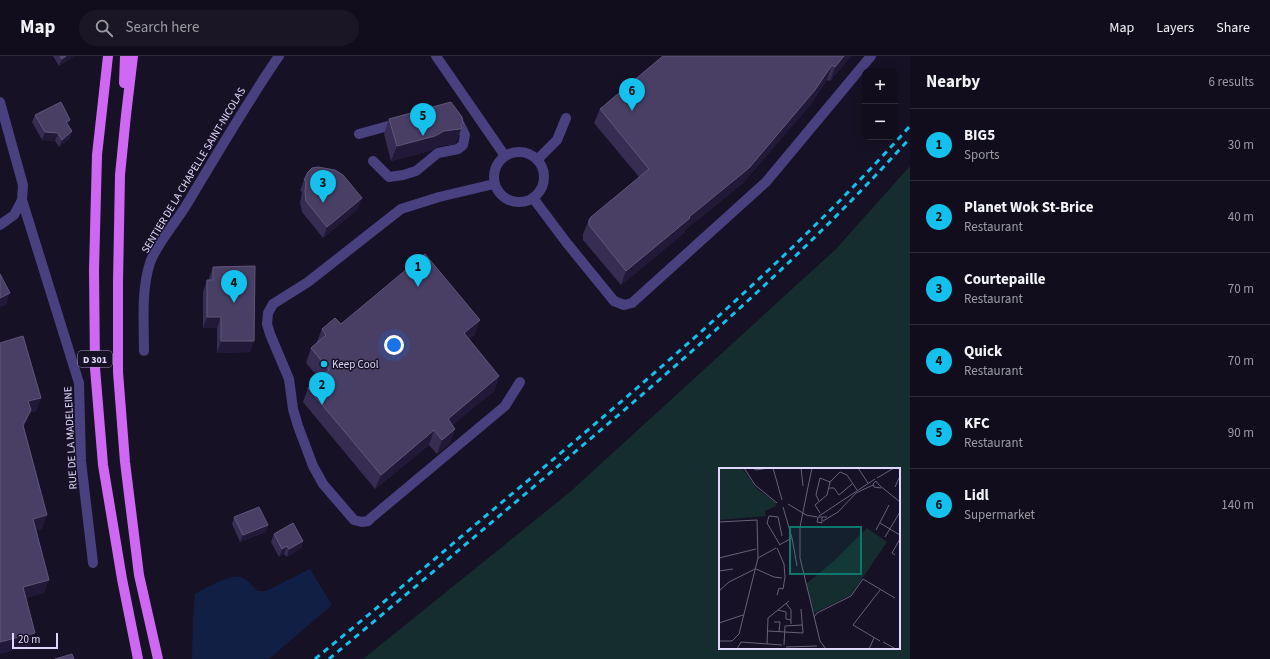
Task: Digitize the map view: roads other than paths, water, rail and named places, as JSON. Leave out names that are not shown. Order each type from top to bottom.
[{"type":"main road","name":"D 301","points":[[108,56],[97,155],[94,270],[96,368],[103,465],[122,579],[138,659]]},
{"type":"main road","points":[[120,175],[125,56]]},
{"type":"main road","name":"D 301","points":[[133,56],[120,175],[118,365],[124,454],[139,574],[158,659]]},
{"type":"street","name":"SENTIER DE LA CHAPELLE SAINT-NICOLAS","points":[[144,351],[144,297],[150,264],[160,243],[181,214],[258,86],[279,56]]},
{"type":"street","points":[[436,56],[505,156]]},
{"type":"street","points":[[533,198],[566,242],[614,301],[624,304],[632,303],[766,182],[871,56]]},
{"type":"street","points":[[0,102],[23,185],[22,200],[14,215],[0,225]]},
{"type":"street","points":[[373,161],[389,177],[416,171],[438,153],[458,149],[463,145],[465,135],[457,118],[448,109]]},
{"type":"street","points":[[537,160],[557,140],[566,118]]},
{"type":"street","points":[[359,134],[411,120]]},
{"type":"street","points":[[522,152],[537,160],[542,167],[544,176],[543,184],[539,192],[526,202],[510,201],[503,197],[494,184],[493,176],[499,161],[505,156],[522,152]]},
{"type":"street","points":[[494,184],[439,197],[401,209],[308,282],[273,304],[268,313],[267,324],[289,379],[296,420],[313,466],[323,484],[348,514],[354,520],[362,522],[368,521],[372,518],[505,406],[520,382]]},
{"type":"street","name":"RUE DE LA MADELEINE","points":[[22,200],[79,383],[81,461],[93,563]]},
{"type":"water","points":[[310,569],[332,605],[269,659],[192,659],[195,594],[218,582],[236,577],[245,579],[258,591],[266,591]]},
{"type":"railway","points":[[315,659],[639,387],[686,345],[778,261],[823,217],[910,126]]},
{"type":"railway","points":[[329,659],[608,424],[698,346],[828,224],[870,182],[910,138]]},
{"type":"place","name":"Lidl","points":[[632,111]]},
{"type":"place","name":"KFC","points":[[423,136]]},
{"type":"place","name":"Courtepaille","points":[[323,203]]},
{"type":"place","name":"BIG5","points":[[418,287]]},
{"type":"place","name":"Quick","points":[[234,303]]},
{"type":"place","name":"Keep Cool","points":[[324,364]]},
{"type":"place","name":"Planet Wok St-Brice","points":[[322,405]]}]
